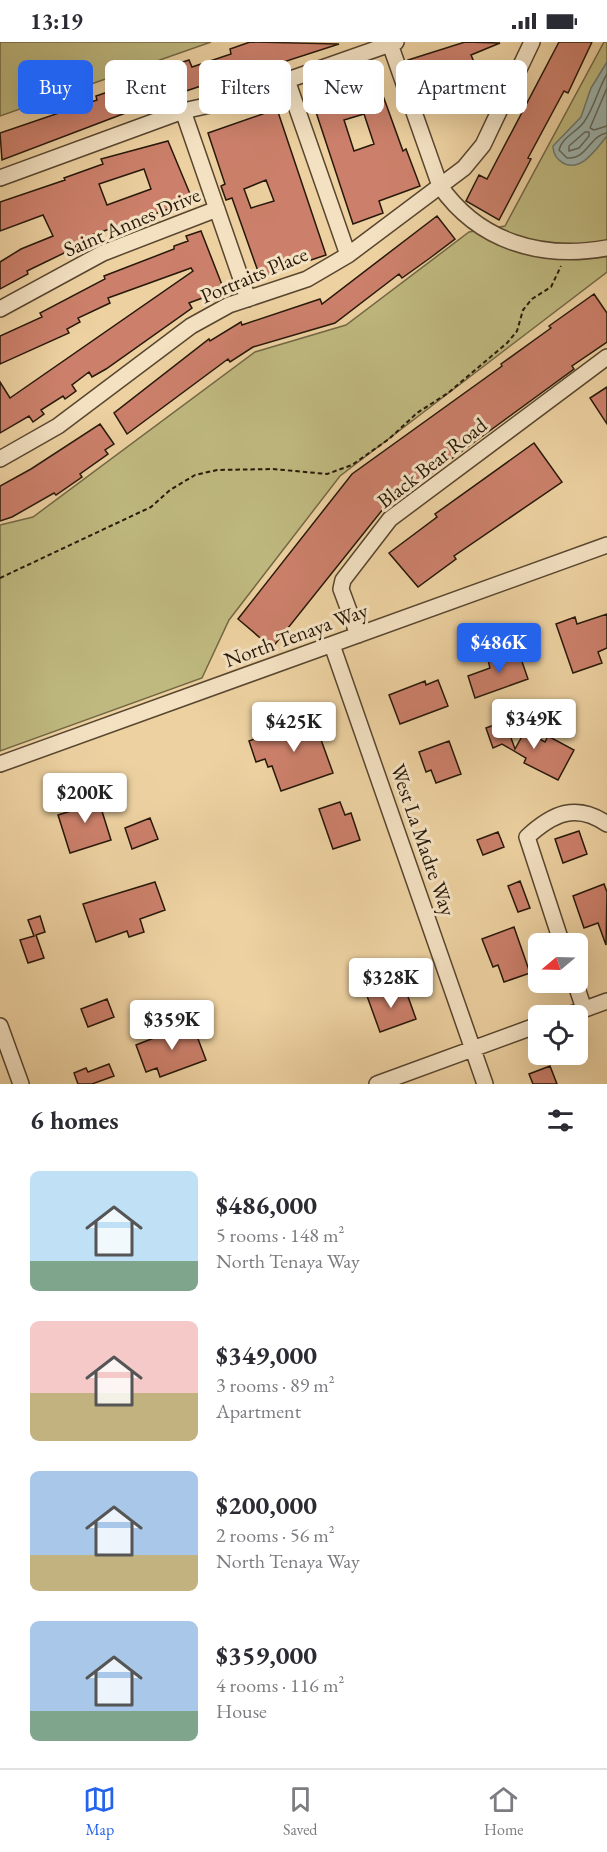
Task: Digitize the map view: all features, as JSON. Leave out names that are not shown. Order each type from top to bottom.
[{"type":"street","name":"Portraits Place","points":[[0,459],[58,426],[191,326],[229,305],[307,279],[348,255],[464,168],[483,145],[532,42]]},
{"type":"street","points":[[291,79],[393,43],[440,186],[451,203],[473,222],[502,240],[571,252],[607,248]]},
{"type":"street","points":[[291,91],[348,255]]},
{"type":"street","points":[[0,178],[175,114]]},
{"type":"street","points":[[184,114],[249,299]]},
{"type":"street","name":"Saint Annes Drive","points":[[0,309],[103,253],[217,209]]},
{"type":"street","name":"Black Bear Road","points":[[358,635],[341,589],[343,580],[390,519],[607,357]]},
{"type":"street","name":"North Tenaya Way","points":[[0,764],[607,545]]},
{"type":"street","name":"West La Madre Way","points":[[332,645],[485,1084]]},
{"type":"street","points":[[558,933],[527,837],[547,818],[577,812],[594,814],[607,824]]},
{"type":"street","points":[[588,1008],[607,1001]]},
{"type":"street","points":[[0,1026],[21,1084]]},
{"type":"street","points":[[377,1084],[528,1030]]},
{"type":"path","points":[[0,578],[151,507],[170,490],[195,475],[217,470],[273,469],[327,474],[352,465],[389,439],[417,413],[448,393],[507,343],[517,331],[523,310],[532,299],[551,287],[560,267],[571,252]]},
{"type":"shaded area","points":[[0,42],[211,42],[160,60],[105,60],[105,79],[93,83],[93,60],[18,60],[18,110],[0,116]]},
{"type":"shaded area","points":[[604,42],[607,42],[607,272],[340,476],[229,620],[202,678],[0,751],[0,525],[33,517],[255,352],[346,325],[469,232],[505,226]]},
{"type":"water","points":[[607,62],[607,136],[582,162],[576,165],[563,163],[555,156],[553,146],[581,117],[591,88]]},
{"type":"building","points":[[250,42],[339,44],[290,60],[213,60],[231,54],[230,49]]},
{"type":"building","points":[[465,42],[500,43],[471,55],[473,60],[408,60]]},
{"type":"building","points":[[559,42],[592,42],[568,93],[564,91],[528,158],[531,159],[499,220],[466,201],[479,175],[487,179],[521,114],[527,114],[527,103]]},
{"type":"building","points":[[189,60],[192,67],[199,65],[199,87],[187,91],[187,61]]},
{"type":"building","points":[[105,93],[105,114],[123,114],[2,160],[0,133],[56,114],[93,114],[93,101],[97,100],[96,96]]},
{"type":"building","points":[[384,98],[403,151],[406,149],[420,186],[379,201],[383,213],[353,224],[317,114],[364,114],[384,114]],"holes":[[[364,114],[374,144],[354,151],[344,120]]]},
{"type":"building","points":[[263,114],[279,114],[326,255],[260,277],[232,198],[226,200],[221,186],[225,184],[208,133]],"holes":[[[266,180],[274,201],[251,208],[244,189]]]},
{"type":"building","points":[[168,141],[193,201],[89,236],[91,240],[27,271],[28,274],[0,289],[0,262],[21,249],[53,236],[43,215],[0,231],[0,202],[65,180],[64,178],[103,164],[101,159]],"holes":[[[144,169],[151,189],[107,205],[99,184]]]},
{"type":"building","points":[[437,216],[455,239],[402,278],[399,274],[335,323],[253,347],[230,362],[228,359],[127,434],[114,413],[209,339],[210,341],[241,322],[242,325],[320,299],[322,304]]},
{"type":"building","points":[[201,231],[224,290],[189,303],[192,308],[106,369],[92,377],[89,372],[72,385],[76,391],[65,399],[63,396],[41,410],[44,414],[33,422],[29,416],[0,433],[0,382],[10,398],[193,271],[191,268],[108,298],[110,303],[78,318],[80,322],[67,329],[69,333],[0,364],[0,336],[42,317],[40,313],[105,279],[104,276],[174,249],[174,246],[188,241],[186,236]]},
{"type":"building","points":[[594,294],[607,313],[607,342],[572,366],[574,369],[383,509],[272,648],[238,619],[352,474],[502,366],[501,364],[551,328],[549,326]]},
{"type":"building","points":[[607,387],[607,424],[590,398]]},
{"type":"building","points":[[100,424],[114,444],[105,450],[108,454],[80,474],[82,477],[56,495],[54,493],[12,517],[0,521],[0,486],[31,469]]},
{"type":"building","points":[[534,443],[562,482],[454,556],[456,559],[418,587],[389,553],[437,517],[435,514]]},
{"type":"building","points":[[607,614],[607,648],[598,652],[602,663],[573,673],[556,624],[575,617],[577,624]]},
{"type":"building","points":[[518,650],[528,679],[475,698],[468,676],[490,668],[488,660]]},
{"type":"building","points":[[438,680],[448,706],[400,724],[389,695],[425,681],[426,685]]},
{"type":"building","points":[[311,712],[333,773],[281,791],[272,766],[268,767],[265,759],[256,762],[249,741],[298,724],[296,718]]},
{"type":"building","points":[[505,721],[515,749],[525,731],[545,742],[548,736],[574,750],[558,780],[524,763],[526,758],[502,744],[493,748],[486,728]]},
{"type":"building","points":[[449,741],[461,774],[436,783],[431,770],[426,772],[419,752]]},
{"type":"building","points":[[96,792],[111,840],[70,853],[58,815],[74,810],[71,800]]},
{"type":"building","points":[[340,802],[345,815],[351,813],[360,840],[333,849],[319,809]]},
{"type":"building","points":[[150,818],[158,839],[132,849],[125,828]]},
{"type":"building","points":[[579,831],[587,854],[563,863],[555,839]]},
{"type":"building","points":[[498,832],[504,847],[483,855],[477,840]]},
{"type":"building","points":[[520,881],[530,908],[518,912],[508,886]]},
{"type":"building","points":[[155,882],[165,910],[140,919],[144,932],[129,937],[127,931],[96,942],[83,904]]},
{"type":"building","points":[[604,884],[607,892],[606,945],[598,923],[584,928],[573,896]]},
{"type":"building","points":[[40,916],[45,932],[36,935],[44,958],[28,963],[20,940],[34,936],[28,920]]},
{"type":"building","points":[[514,927],[528,967],[528,974],[504,982],[498,965],[493,967],[482,939]]},
{"type":"building","points":[[386,989],[389,997],[406,991],[416,1019],[380,1032],[367,996]]},
{"type":"building","points":[[107,999],[114,1017],[88,1027],[81,1009]]},
{"type":"building","points":[[192,1023],[206,1060],[160,1077],[157,1068],[146,1072],[136,1045]]},
{"type":"building","points":[[109,1064],[114,1076],[92,1084],[78,1084],[74,1073],[86,1068],[88,1072]]},
{"type":"building","points":[[550,1066],[557,1084],[533,1084],[529,1074]]}]
